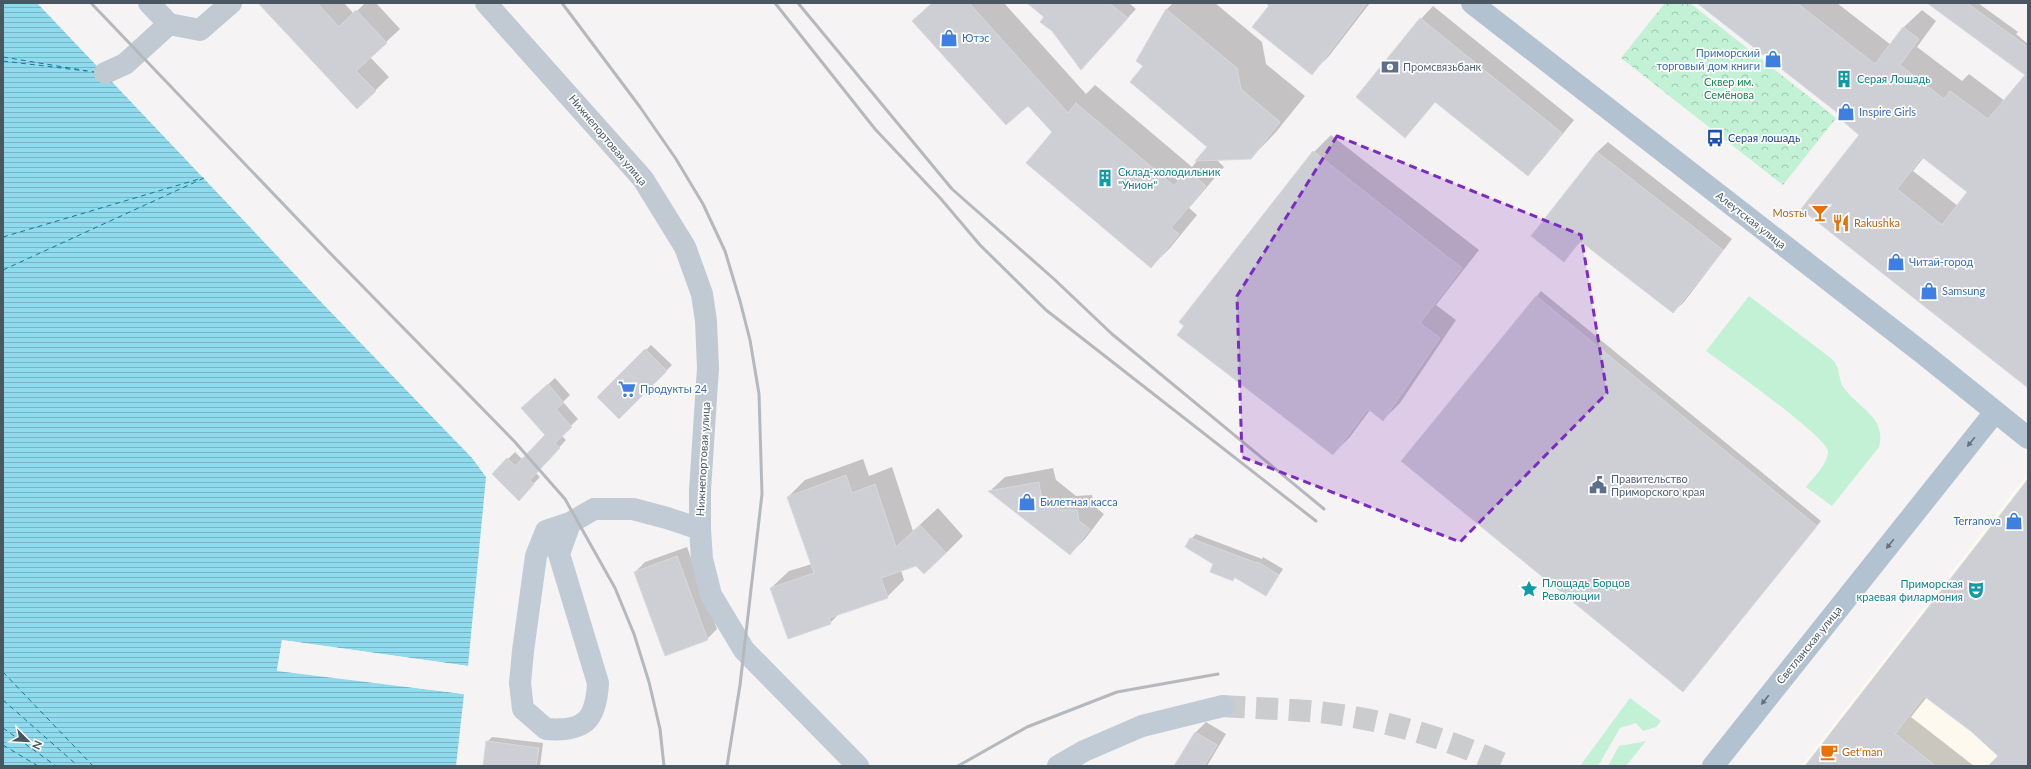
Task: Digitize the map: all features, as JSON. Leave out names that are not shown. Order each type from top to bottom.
[{"type":"main road","name":"Алеутская улица","points":[[1472,3],[1919,350],[1995,412],[2026,431]]},
{"type":"main road","name":"Светланская улица","points":[[1713,766],[1995,412]]},
{"type":"street","points":[[149,3],[169,24],[200,30],[231,3]]},
{"type":"street","name":"Нижнепортовая улица","points":[[486,3],[642,179],[685,246],[702,294],[706,321],[708,368],[700,490],[700,529],[702,559],[711,595],[744,650],[858,766]]},
{"type":"street","points":[[105,73],[125,64],[169,24]]},
{"type":"street","points":[[570,523],[559,554],[598,683],[597,702],[590,718],[577,728],[560,730],[546,729],[523,709],[520,683],[536,556],[546,531],[570,523],[594,509],[633,509],[700,529]]},
{"type":"street","points":[[1058,766],[1084,751],[1142,726],[1223,706]]},
{"type":"highlighted area","points":[[1337,136],[1581,235],[1607,393],[1460,542],[1242,457],[1237,296]]},
{"type":"shaded area","points":[[2028,473],[2028,766],[1801,766]]},
{"type":"green space","name":"Сквер им. Семёнова","points":[[1665,3],[1690,3],[1836,118],[1783,185],[1621,58]]},
{"type":"green space","points":[[1749,296],[1832,359],[1837,367],[1844,388],[1869,413],[1879,428],[1879,447],[1832,506],[1806,487],[1820,470],[1828,456],[1828,451],[1823,443],[1794,417],[1706,351]]},
{"type":"green space","points":[[1630,698],[1661,721],[1656,727],[1643,731],[1636,723],[1620,728],[1598,766],[1580,766]]},
{"type":"green space","points":[[1646,741],[1626,766],[1608,766],[1619,746]]},
{"type":"water","points":[[3,3],[37,3],[321,302],[472,458],[486,477],[468,666],[282,640],[277,671],[464,694],[456,766],[3,766]]},
{"type":"pier","points":[[282,640],[468,666],[467,668],[283,642],[279,669],[464,692],[464,694],[277,670]]},
{"type":"building","points":[[258,3],[317,3],[339,27],[356,10],[387,43],[356,71],[376,91],[357,109]]},
{"type":"building","name":"Склад-холодильник \"Унион\"","points":[[932,3],[969,3],[1068,113],[1076,103],[1174,186],[1187,170],[1206,186],[1171,228],[1179,234],[1151,268],[1026,163],[1052,132],[1028,106],[1006,125],[912,21]]},
{"type":"building","points":[[1027,3],[1109,3],[1128,18],[1081,70],[1052,31],[1040,22],[1044,17]]},
{"type":"building","points":[[1271,3],[1367,3],[1312,75],[1252,27]]},
{"type":"building","points":[[1697,3],[1797,3],[1875,64],[1903,27],[1919,39],[1900,65],[1944,99],[1950,91],[1988,119],[2025,75],[1927,3],[1967,3],[2028,47],[2028,388],[1801,209],[1859,135],[1837,116],[1839,114]],"holes":[[[1922,157],[1967,192],[1942,225],[1897,189]]]},
{"type":"building","points":[[1166,9],[1237,68],[1241,89],[1280,122],[1251,159],[1195,161],[1207,147],[1130,82],[1143,66],[1136,61]]},
{"type":"building","points":[[1420,18],[1562,133],[1528,176],[1435,102],[1405,138],[1356,97]]},
{"type":"building","points":[[1313,151],[1462,268],[1420,323],[1440,338],[1383,421],[1368,409],[1333,455],[1177,335],[1184,326],[1179,322]]},
{"type":"building","points":[[1597,152],[1723,250],[1673,313],[1580,241],[1564,262],[1531,236]]},
{"type":"building","name":"Правительство Приморского края","points":[[1536,296],[1817,526],[1683,692],[1401,461]]},
{"type":"building","name":"Продукты 24","points":[[645,349],[667,371],[619,419],[597,397]]},
{"type":"building","points":[[548,384],[564,403],[556,409],[572,427],[555,443],[560,448],[530,480],[534,484],[519,501],[492,474],[507,458],[515,466],[545,435],[521,408]]},
{"type":"building","points":[[846,475],[852,493],[875,484],[896,547],[920,525],[946,553],[924,574],[916,566],[881,578],[888,598],[829,618],[831,624],[788,639],[770,588],[814,573],[787,497]]},
{"type":"building","points":[[2028,479],[2028,766],[1988,766],[1998,756],[1972,732],[1924,696],[1895,734],[1936,766],[1805,766]]},
{"type":"building","points":[[1039,482],[1041,495],[1061,510],[1077,510],[1079,521],[1090,529],[1070,555],[988,491]]},
{"type":"building","points":[[1190,538],[1257,563],[1258,562],[1279,575],[1266,596],[1234,577],[1233,581],[1210,572],[1213,564],[1185,547]]},
{"type":"building","points":[[677,556],[708,640],[665,656],[634,572]]},
{"type":"building","points":[[1195,732],[1217,745],[1204,766],[1174,766]]},
{"type":"building","points":[[486,741],[539,748],[536,766],[483,766]]},
{"type":"ferry route","points":[[3,57],[94,72]]},
{"type":"ferry route","points":[[3,61],[86,71]]},
{"type":"ferry route","points":[[3,270],[204,178]]},
{"type":"ferry route","points":[[3,237],[199,179]]},
{"type":"ferry route","points":[[3,672],[93,766]]},
{"type":"ferry route","points":[[3,700],[78,766]]},
{"type":"ferry route","points":[[3,728],[56,766]]},
{"type":"ferry route","points":[[3,745],[38,766]]},
{"type":"tunnel","points":[[1223,706],[1317,712],[1389,724],[1450,742],[1508,766]]},
{"type":"railway","points":[[91,3],[330,253],[514,441],[565,499],[615,588],[634,634],[649,682],[660,729],[664,766]]},
{"type":"railway","points":[[562,3],[640,107],[676,159],[703,204],[725,251],[750,340],[759,394],[762,494],[740,685],[727,766]]},
{"type":"railway","points":[[775,3],[875,129],[941,199],[980,245],[1046,310],[1316,521]]},
{"type":"railway","points":[[798,3],[952,189],[1054,279],[1112,334],[1324,509]]},
{"type":"railway","points":[[958,766],[1027,727],[1117,692],[1218,674]]},
{"type":"place","name":"Ютэс","points":[[949,38]]},
{"type":"place","name":"Приморский торговый дом книги","points":[[1773,59]]},
{"type":"place","name":"Промсвязьбанк","points":[[1390,67]]},
{"type":"place","name":"Серая Лошадь","points":[[1844,79]]},
{"type":"place","name":"Inspire Girls","points":[[1846,112]]},
{"type":"place","name":"Серая лошадь","points":[[1715,138]]},
{"type":"place","name":"Склад-холодильник \"Унион\"","points":[[1105,178]]},
{"type":"place","name":"Mosты","points":[[1820,213]]},
{"type":"place","name":"Rakushka","points":[[1841,223]]},
{"type":"place","name":"Читай-город","points":[[1896,262]]},
{"type":"place","name":"Samsung","points":[[1929,291]]},
{"type":"place","name":"Продукты 24","points":[[627,389]]},
{"type":"place","name":"Правительство Приморского края","points":[[1598,485]]},
{"type":"place","name":"Билетная касса","points":[[1027,502]]},
{"type":"place","name":"Terranova","points":[[2014,521]]},
{"type":"place","name":"Площадь Борцов Революции","points":[[1529,589]]},
{"type":"place","name":"Приморская краевая филармония","points":[[1976,590]]},
{"type":"place","name":"Get'man","points":[[1829,752]]}]
